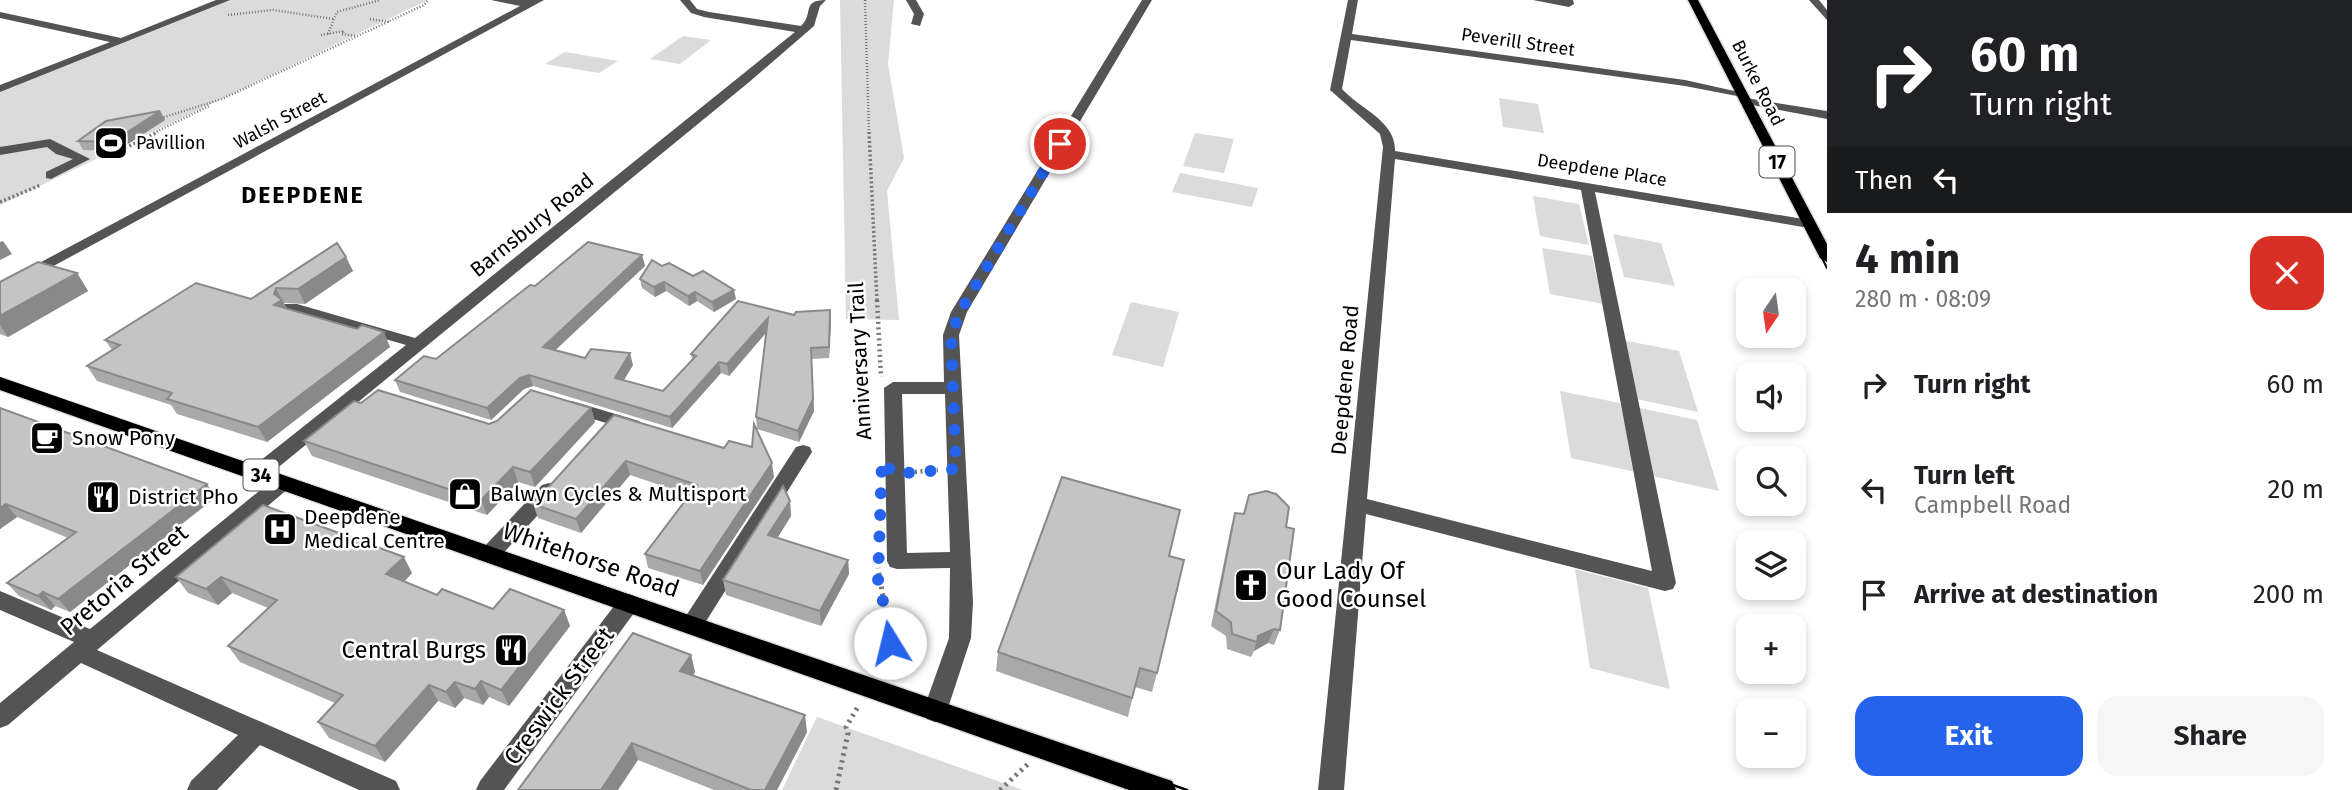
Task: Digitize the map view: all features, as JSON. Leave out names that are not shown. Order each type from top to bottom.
[{"type":"main road","name":"Burke Road","points":[[1693,0],[1827,258]]},
{"type":"main road","name":"Whitehorse Road","points":[[0,384],[1163,790]]},
{"type":"street","points":[[0,89],[225,0]]},
{"type":"street","points":[[496,0],[534,3]]},
{"type":"street","points":[[685,0],[694,10],[708,15],[804,30]]},
{"type":"street","name":"Barnsbury Road","points":[[257,474],[371,392],[419,344],[804,30],[813,19],[815,5],[821,0]]},
{"type":"street","points":[[911,0],[919,15],[916,24]]},
{"type":"street","points":[[935,711],[960,638],[962,602],[951,335],[960,312],[1147,0]]},
{"type":"street","name":"Deepdene Road","points":[[1331,790],[1389,154],[1389,138],[1380,127],[1347,103],[1336,90],[1353,0]]},
{"type":"street","points":[[1538,0],[1569,4],[1567,0]]},
{"type":"street","points":[[1814,0],[1827,17]]},
{"type":"street","name":"Walsh Street","points":[[0,290],[534,3]]},
{"type":"street","points":[[0,15],[122,41]]},
{"type":"street","name":"Peverill Street","points":[[1346,36],[1685,83],[1826,115]]},
{"type":"street","points":[[0,151],[50,143],[60,151],[84,159],[51,175]]},
{"type":"street","name":"Deepdene Place","points":[[1389,154],[1809,223]]},
{"type":"street","points":[[1357,504],[1665,583],[1587,187]]},
{"type":"street","points":[[291,307],[419,344]]},
{"type":"street","points":[[953,388],[893,388],[897,561],[960,560]]},
{"type":"street","points":[[555,402],[647,429]]},
{"type":"street","points":[[594,440],[613,419]]},
{"type":"street","points":[[692,625],[803,452]]},
{"type":"street","points":[[490,554],[566,471]]},
{"type":"street","name":"Pretoria Street","points":[[0,717],[282,483]]},
{"type":"street","points":[[0,600],[257,732],[387,790]]},
{"type":"street","name":"Creswick Street","points":[[489,790],[629,603]]},
{"type":"street","points":[[200,790],[257,732]]},
{"type":"path","points":[[328,34],[337,12],[380,0]]},
{"type":"path","points":[[75,165],[117,152],[222,99],[390,22],[424,5],[428,0]]},
{"type":"path","name":"Anniversary Trail","points":[[865,0],[868,137],[874,210],[873,257],[882,387]]},
{"type":"path","points":[[224,15],[273,10],[334,19]]},
{"type":"path","points":[[370,19],[390,22]]},
{"type":"path","points":[[321,35],[344,31],[342,34],[361,36]]},
{"type":"path","points":[[323,53],[325,47]]},
{"type":"path","points":[[147,122],[222,99]]},
{"type":"path","points":[[0,202],[46,183],[51,175]]},
{"type":"path","points":[[895,474],[956,469]]},
{"type":"path","points":[[836,790],[848,733],[846,727],[851,723],[887,652],[891,635],[881,598],[878,567]]},
{"type":"path","points":[[1000,790],[1038,754],[1041,747]]},
{"type":"shaded area","points":[[225,0],[428,0],[0,205],[0,89]]},
{"type":"shaded area","points":[[840,0],[894,0],[888,64],[904,158],[887,191],[899,320],[846,319]]},
{"type":"shaded area","points":[[683,36],[711,40],[680,64],[650,59]]},
{"type":"shaded area","points":[[565,52],[618,61],[599,73],[545,64]]},
{"type":"shaded area","points":[[1499,98],[1538,104],[1544,133],[1503,127]]},
{"type":"shaded area","points":[[1195,133],[1234,139],[1224,173],[1183,166]]},
{"type":"shaded area","points":[[1180,173],[1258,188],[1252,207],[1172,192]]},
{"type":"shaded area","points":[[1533,196],[1579,204],[1589,245],[1540,236]]},
{"type":"shaded area","points":[[1613,234],[1661,243],[1675,286],[1624,277]]},
{"type":"shaded area","points":[[1542,248],[1592,256],[1603,304],[1550,294]]},
{"type":"shaded area","points":[[1131,302],[1179,312],[1163,367],[1112,355]]},
{"type":"shaded area","points":[[1622,340],[1679,351],[1698,412],[1636,399]]},
{"type":"shaded area","points":[[1560,391],[1620,403],[1636,472],[1571,458]]},
{"type":"shaded area","points":[[1635,407],[1697,420],[1719,491],[1652,476]]},
{"type":"shaded area","points":[[1575,569],[1648,588],[1670,689],[1590,668]]},
{"type":"shaded area","points":[[817,717],[1023,790],[782,790]]},
{"type":"building","points":[[160,111],[112,142],[78,141],[106,121]]},
{"type":"building","points":[[588,242],[642,255],[543,347],[585,358],[591,349],[630,353],[615,378],[663,391],[696,356],[691,354],[738,301],[794,315],[796,312],[830,310],[829,347],[811,348],[813,399],[798,431],[756,417],[768,318],[727,364],[719,362],[670,417],[529,375],[520,378],[487,408],[395,380],[424,356],[436,359],[530,285],[535,286]]},
{"type":"building","points":[[337,243],[346,257],[298,289],[276,288],[274,294],[282,300],[274,305],[357,329],[362,325],[384,332],[258,427],[167,399],[172,393],[87,366],[120,345],[105,340],[196,283],[251,299]]},
{"type":"building","points":[[652,260],[662,266],[669,263],[693,276],[703,271],[734,290],[712,302],[695,292],[688,296],[664,282],[654,287],[640,279]]},
{"type":"building","points":[[38,262],[77,273],[0,316],[0,282]]},
{"type":"building","points":[[378,390],[489,424],[497,421],[531,390],[591,408],[530,472],[513,467],[481,500],[304,441],[354,401],[361,403]]},
{"type":"building","points":[[0,408],[207,484],[58,599],[43,592],[38,596],[7,583],[76,532],[6,504],[0,508]]},
{"type":"building","points":[[614,415],[724,448],[729,441],[752,447],[754,424],[772,463],[700,571],[645,554],[697,485],[626,461],[576,519],[533,504]]},
{"type":"building","points":[[1062,477],[1180,510],[1169,556],[1184,560],[1157,673],[1140,668],[1132,698],[998,652]]},
{"type":"building","points":[[783,486],[790,501],[768,535],[848,560],[820,611],[723,580]]},
{"type":"building","name":"Our Lady Of Good Counsel","points":[[1266,491],[1276,494],[1289,507],[1286,527],[1294,529],[1280,630],[1274,629],[1258,636],[1257,642],[1232,634],[1231,622],[1216,611],[1235,513],[1244,514],[1249,495]]},
{"type":"building","points":[[263,505],[404,557],[386,574],[437,595],[442,589],[493,609],[510,589],[564,610],[501,690],[481,681],[475,689],[455,682],[446,692],[429,685],[375,746],[318,722],[343,695],[228,646],[277,600],[221,577],[206,589],[176,577]]},
{"type":"building","points":[[633,633],[691,655],[680,671],[805,715],[765,790],[751,790],[632,743],[601,790],[518,790]]},
{"type":"tram line","points":[[1690,0],[1827,268]]},
{"type":"tram line","points":[[0,378],[401,517]]},
{"type":"tram line","points":[[120,432],[362,517]]},
{"type":"tram line","points":[[357,515],[1140,790]]},
{"type":"tram line","points":[[396,515],[1187,790]]},
{"type":"place","name":"Pavillion","points":[[111,143]]},
{"type":"place","name":"Snow Pony","points":[[47,438]]},
{"type":"place","name":"Balwyn Cycles & Multisport","points":[[465,494]]},
{"type":"place","name":"District Pho","points":[[103,497]]},
{"type":"place","name":"Deepdene Medical Centre","points":[[280,529]]},
{"type":"place","name":"Our Lady Of Good Counsel","points":[[1251,585]]},
{"type":"place","name":"Central Burgs","points":[[511,650]]},
{"type":"district","name":"DEEPDENE","points":[[303,195]]},
{"type":"route","points":[[890,643],[890,628],[878,579],[882,461],[895,474],[956,469],[951,335],[960,312],[1060,144]]}]
